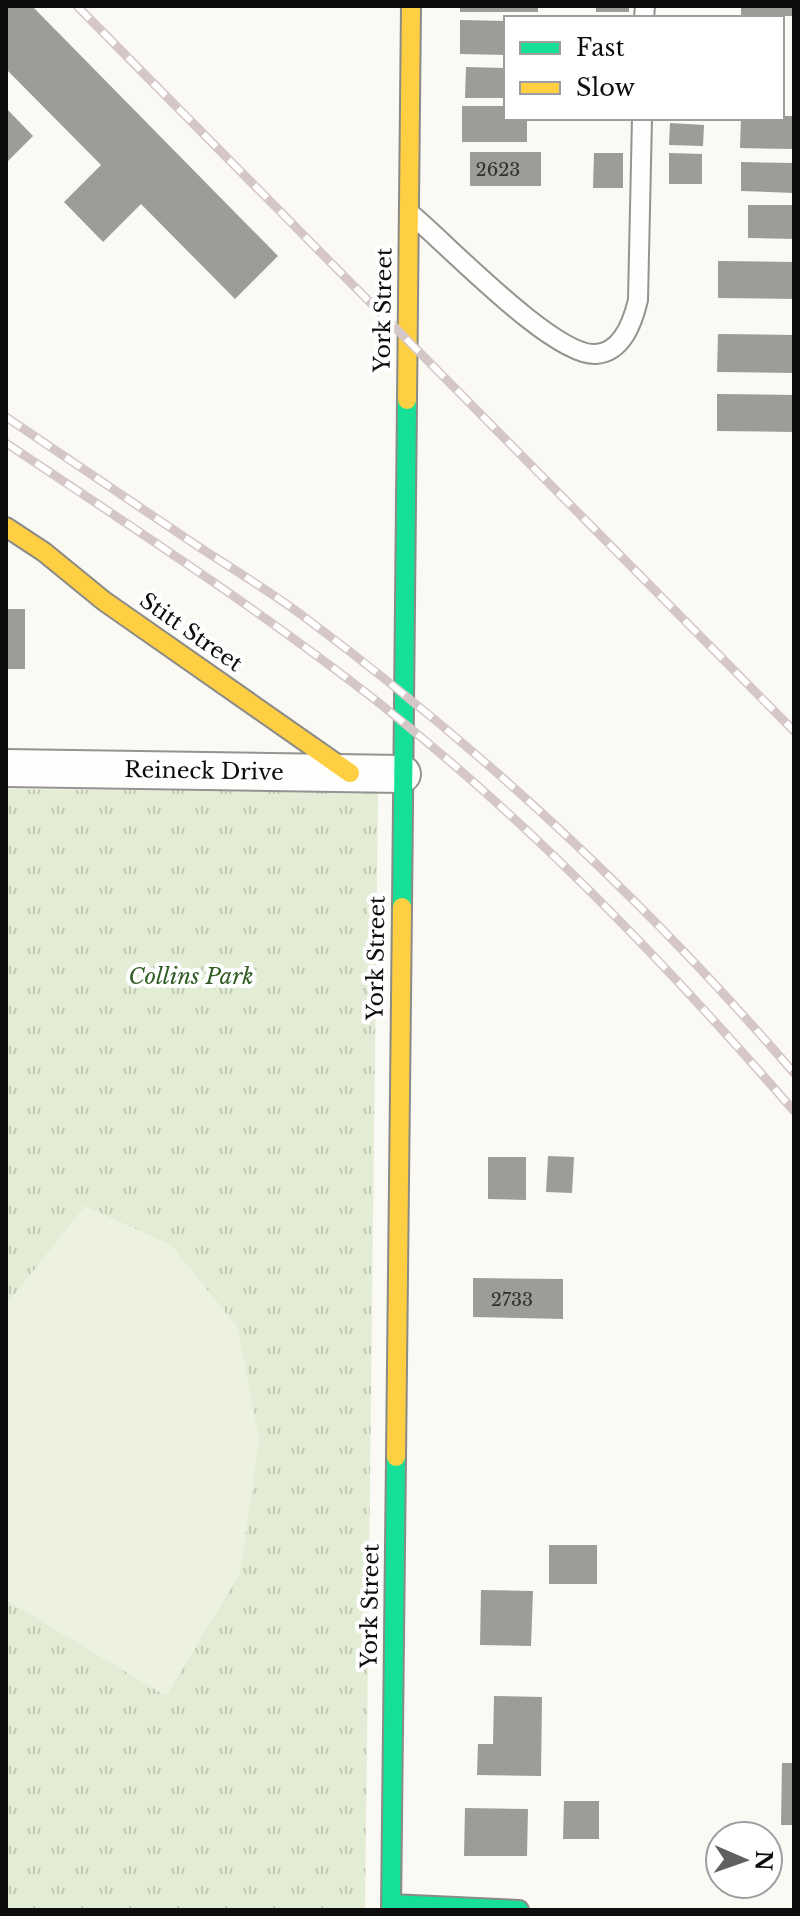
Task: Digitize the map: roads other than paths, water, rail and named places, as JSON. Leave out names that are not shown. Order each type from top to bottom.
[{"type":"street","name":"York Street","points":[[391,1907],[411,6]]},
{"type":"street","name":"Stitt Street","points":[[6,527],[44,552],[104,601],[350,773]]},
{"type":"street","name":"Reineck Drive","points":[[6,768],[402,774]]},
{"type":"street","points":[[391,1907],[519,1910]]},
{"type":"lane","points":[[408,212],[537,327],[581,353],[599,355],[617,344],[631,327],[638,300],[642,120]]},
{"type":"railway","points":[[77,6],[794,731]]},
{"type":"railway","points":[[6,417],[291,607],[435,720],[622,889],[794,1073]]},
{"type":"railway","points":[[6,443],[284,632],[431,746],[594,895],[696,1001],[794,1111]]},
{"type":"park label","name":"Collins Park","points":[[191,976]]}]
